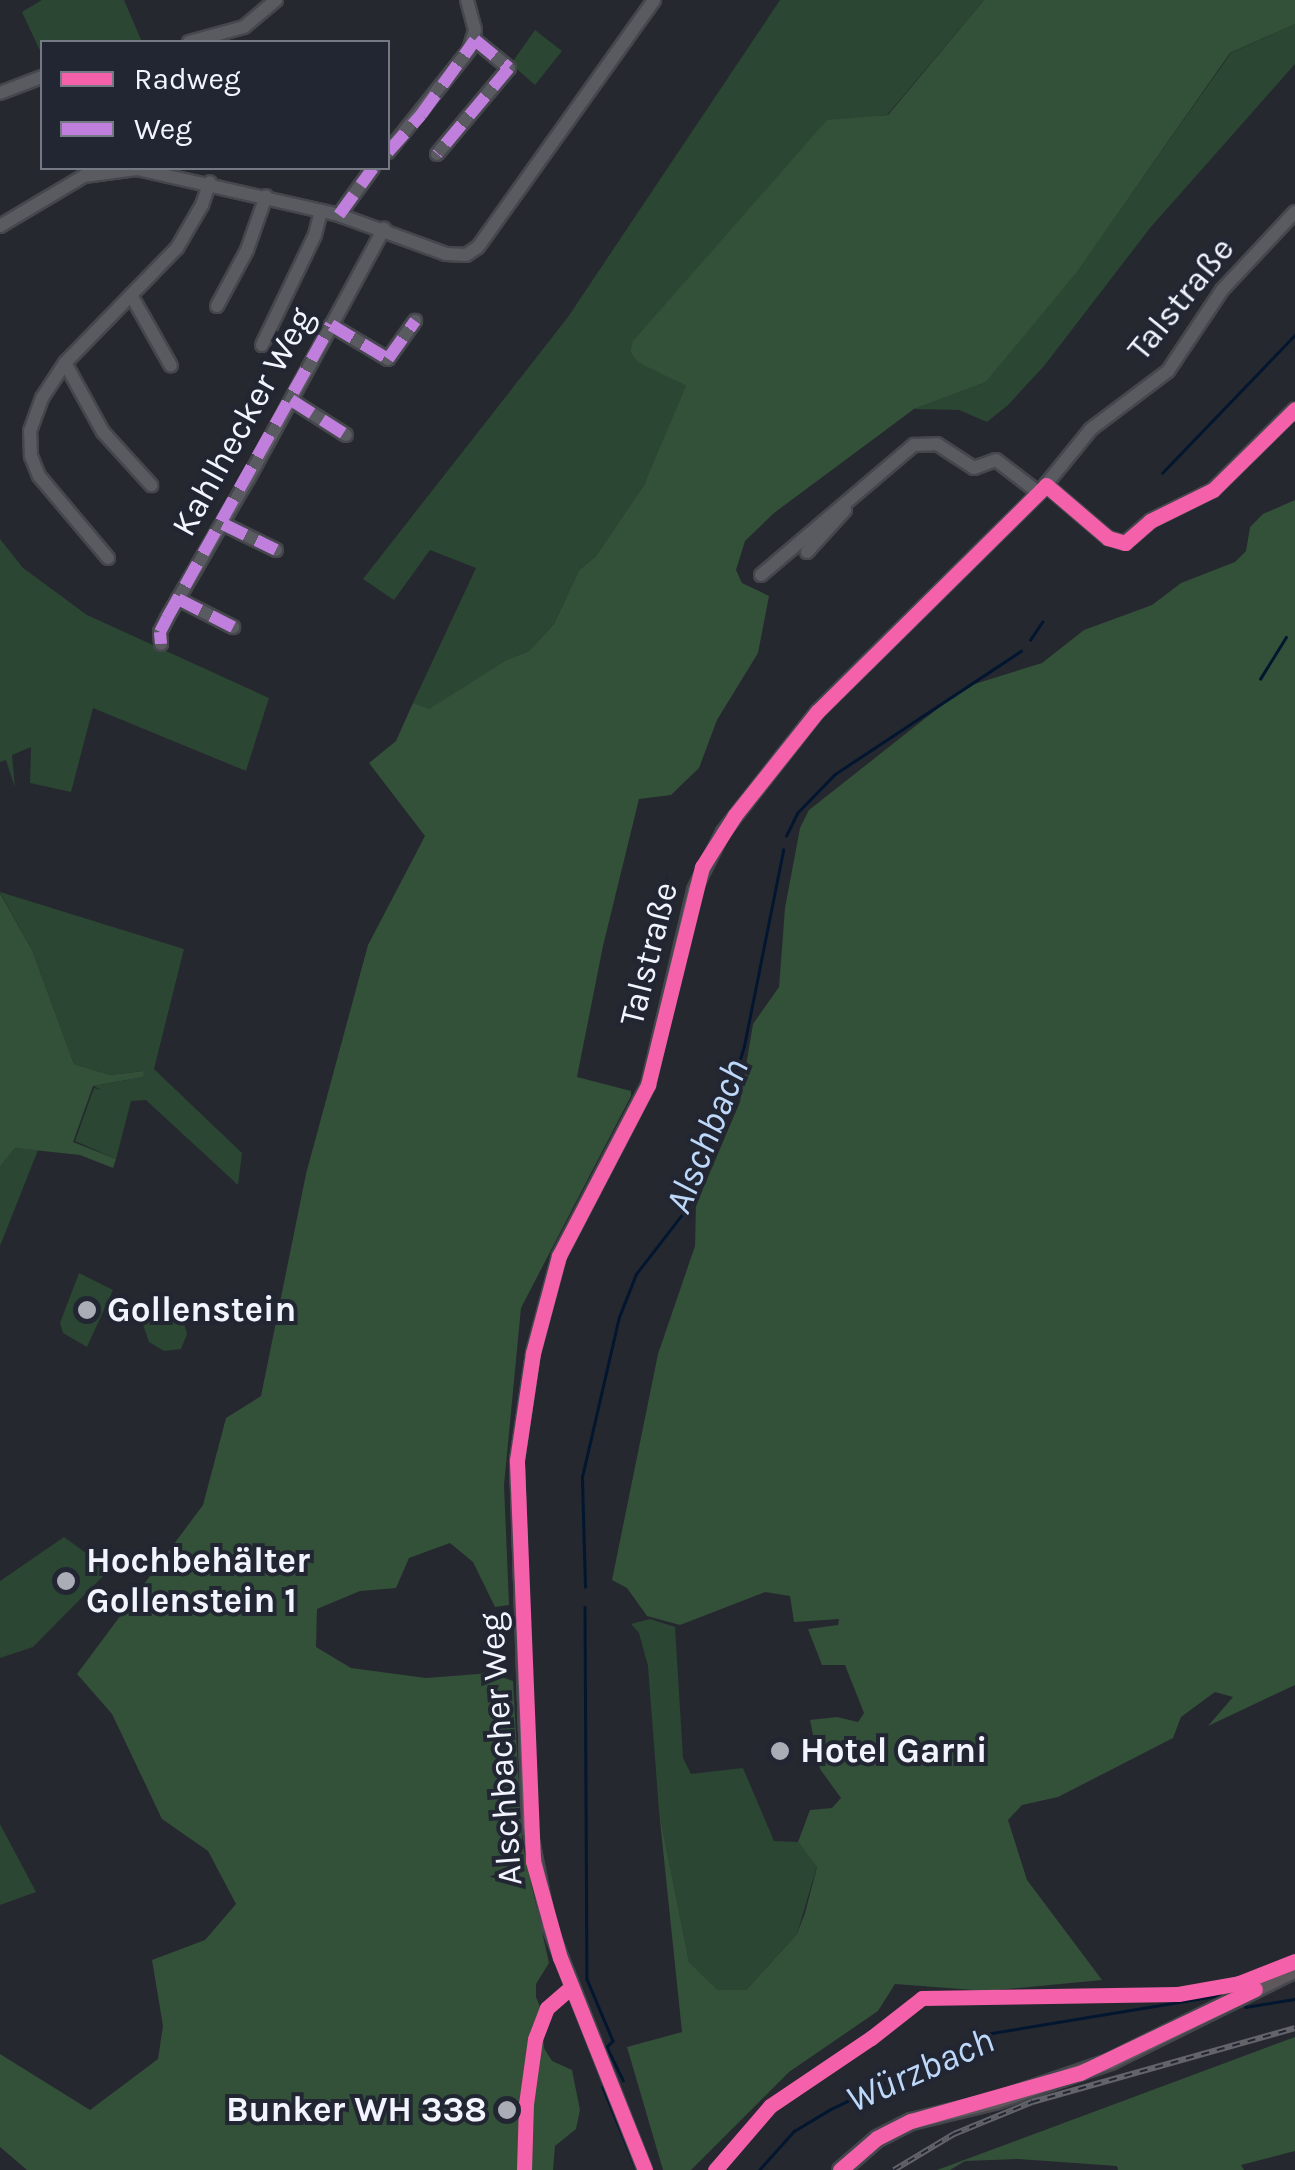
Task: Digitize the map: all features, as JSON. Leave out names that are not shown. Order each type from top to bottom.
[{"type":"main road","points":[[840,2170],[877,2138],[911,2120],[997,2100],[1110,2061],[1295,1969]]},
{"type":"street","points":[[195,40],[256,21],[276,0]]},
{"type":"street","points":[[437,154],[509,68],[474,40],[468,0]]},
{"type":"street","points":[[0,226],[51,192],[100,172],[154,170],[339,215],[446,254],[472,252],[654,0]]},
{"type":"street","points":[[390,150],[421,115],[474,40]]},
{"type":"street","points":[[0,93],[40,78]]},
{"type":"street","points":[[339,215],[371,170]]},
{"type":"street","points":[[108,558],[54,498],[32,456],[35,416],[65,363],[177,248],[210,182]]},
{"type":"street","points":[[217,306],[247,250],[266,196]]},
{"type":"street","points":[[262,345],[315,235],[321,210]]},
{"type":"street","name":"Talstraße","points":[[517,1545],[517,1460],[533,1353],[565,1240],[648,1085],[694,890],[710,850],[816,712],[1043,489],[1091,429],[1168,371],[1222,290],[1295,212]]},
{"type":"street","name":"Kahlhecker Weg","points":[[160,644],[160,632],[384,229]]},
{"type":"street","points":[[131,294],[171,366]]},
{"type":"street","points":[[332,325],[388,360],[415,322]]},
{"type":"street","points":[[65,363],[103,432],[152,485]]},
{"type":"street","points":[[291,400],[346,434]]},
{"type":"street","points":[[761,575],[902,452],[924,442],[951,451],[974,468],[996,460],[1043,489],[1108,538],[1125,543],[1150,521],[1214,490],[1295,409]]},
{"type":"street","points":[[807,552],[848,506],[852,495]]},
{"type":"street","points":[[223,524],[276,551]]},
{"type":"street","points":[[178,599],[233,626]]},
{"type":"street","name":"Alschbacher Weg","points":[[517,1545],[532,1861],[560,1958],[645,2170]]},
{"type":"green space","points":[[42,0],[124,0],[141,40],[40,40],[40,51],[22,12]]},
{"type":"green space","points":[[780,0],[984,0],[887,115],[827,121],[630,352],[638,361],[686,386],[685,395],[644,485],[596,556],[579,570],[554,624],[529,651],[506,660],[428,710],[413,703],[476,568],[430,550],[394,600],[363,579],[568,317]]},
{"type":"green space","points":[[984,0],[1295,0],[1295,24],[1230,53],[1076,273],[986,382],[914,409],[774,513],[745,541],[736,570],[742,583],[769,596],[758,653],[717,720],[699,768],[671,795],[639,799],[603,946],[577,1077],[631,1091],[631,1096],[521,1308],[504,1485],[509,1605],[495,1607],[473,1562],[450,1543],[409,1558],[396,1588],[360,1591],[317,1609],[316,1647],[351,1668],[426,1678],[491,1673],[513,1681],[522,1841],[549,1963],[536,1984],[536,1997],[541,2009],[544,2048],[552,2061],[572,2070],[580,2110],[576,2129],[555,2146],[553,2170],[27,2170],[0,2147],[0,2054],[90,2110],[158,2059],[163,2026],[152,1960],[205,1940],[236,1904],[208,1851],[162,1819],[112,1714],[77,1674],[203,1505],[226,1418],[261,1396],[306,1174],[368,945],[425,836],[369,763],[396,741],[413,703],[429,709],[506,660],[529,651],[554,624],[579,570],[596,556],[644,485],[686,386],[638,362],[630,352],[633,341],[827,120],[888,115]]},
{"type":"green space","points":[[1295,24],[1295,64],[1150,228],[1044,366],[1008,405],[987,422],[959,410],[914,409],[986,382],[1081,265],[1231,53]]},
{"type":"green space","points":[[535,30],[562,51],[535,85],[511,64]]},
{"type":"green space","points":[[1295,500],[1295,1685],[1208,1726],[1233,1697],[1215,1692],[1181,1717],[1173,1738],[1058,1797],[1022,1805],[1008,1820],[1027,1880],[1102,1980],[987,1991],[895,1984],[878,2011],[789,2072],[691,2170],[663,2170],[627,2047],[682,2032],[659,1811],[689,1962],[717,1990],[746,1990],[797,1934],[805,1913],[817,1867],[798,1842],[810,1810],[832,1808],[841,1798],[820,1769],[810,1720],[837,1717],[858,1722],[864,1713],[845,1665],[822,1665],[808,1629],[838,1625],[839,1619],[794,1622],[790,1596],[765,1592],[680,1625],[647,1616],[627,1588],[612,1580],[658,1354],[695,1246],[696,1205],[740,1102],[753,1024],[779,987],[785,908],[800,828],[809,810],[965,687],[1042,663],[1084,630],[1152,605],[1181,583],[1235,562],[1246,551],[1250,527],[1263,514]]},
{"type":"green space","points":[[0,539],[23,568],[87,615],[269,698],[246,771],[93,708],[71,792],[30,783],[31,747],[12,755],[15,788],[6,760],[0,762]]},
{"type":"green space","points":[[0,892],[184,949],[154,1069],[242,1153],[238,1185],[146,1100],[131,1101],[116,1159],[75,1141],[94,1088],[102,1090],[93,1086],[143,1077],[143,1071],[110,1075],[74,1064],[32,950]]},
{"type":"green space","points":[[0,893],[32,950],[74,1064],[110,1075],[144,1071],[143,1077],[93,1086],[73,1142],[116,1159],[113,1168],[80,1155],[15,1148],[0,1167]]},
{"type":"green space","points":[[15,1148],[38,1150],[0,1246],[0,1167]]},
{"type":"green space","points":[[79,1273],[113,1290],[87,1347],[63,1333],[60,1323]]},
{"type":"green space","points":[[156,1300],[168,1300],[181,1312],[187,1334],[181,1349],[164,1351],[149,1342],[142,1322]]},
{"type":"green space","points":[[64,1537],[109,1570],[33,1647],[0,1658],[0,1581]]},
{"type":"green space","points":[[650,1619],[675,1627],[683,1758],[691,1774],[743,1768],[774,1841],[798,1842],[817,1866],[797,1934],[746,1990],[717,1991],[689,1962],[659,1811],[648,1666],[639,1633],[631,1624]]},
{"type":"green space","points":[[0,1824],[36,1892],[0,1905]]},
{"type":"green space","points":[[1295,2037],[1295,2151],[1241,2165],[1244,2170],[1118,2170],[1117,2166],[1018,2159],[965,2161],[950,2170],[937,2170]]},
{"type":"waterway","name":"Alschbach","points":[[1162,473],[1295,335]]},
{"type":"waterway","name":"Alschbach","points":[[1030,640],[1042,622]]},
{"type":"waterway","points":[[1260,679],[1286,637]]},
{"type":"waterway","name":"Alschbach","points":[[786,836],[797,813],[835,774],[1021,651]]},
{"type":"waterway","name":"Alschbach","points":[[585,1587],[582,1477],[619,1317],[636,1274],[687,1208],[724,1111],[744,1046],[783,850]]},
{"type":"waterway","name":"Alschbach","points":[[585,1607],[587,1979],[613,2041],[607,2047],[623,2080]]},
{"type":"waterway","name":"Würzbach","points":[[759,2170],[794,2131],[829,2110],[986,2034],[1221,1995]]},
{"type":"waterway","name":"Würzbach","points":[[1245,2007],[1295,1999]]},
{"type":"waterway","name":"Alschbach","points":[[603,2087],[637,2170]]},
{"type":"railway","points":[[894,2170],[954,2134],[1032,2102],[1295,2028]]},
{"type":"marked path","points":[[390,150],[421,115],[475,40],[509,68],[437,154]]},
{"type":"marked path","points":[[339,215],[372,170]]},
{"type":"marked path","points":[[161,644],[160,632],[167,618],[331,325],[388,359],[415,321]]},
{"type":"marked path","points":[[291,400],[346,435]]},
{"type":"marked path","points":[[223,524],[276,550]]},
{"type":"marked path","points":[[178,599],[233,627]]},
{"type":"cycle path","points":[[645,2170],[560,1958],[533,1861],[517,1460],[533,1353],[559,1256],[648,1085],[702,867],[735,815],[817,712],[1046,485],[1108,538],[1125,543],[1150,521],[1213,490],[1295,409]]},
{"type":"cycle path","points":[[715,2170],[770,2106],[871,2038],[922,1998],[1178,1994],[1239,1983],[1295,1961]]},
{"type":"cycle path","points":[[524,2170],[526,2104],[535,2039],[547,2008],[571,1987]]},
{"type":"cycle path","points":[[840,2170],[877,2138],[911,2121],[1080,2073],[1255,1989]]},
{"type":"place","name":"Gollenstein","points":[[87,1310]]},
{"type":"place","name":"Hochbehälter Gollenstein 1","points":[[66,1581]]},
{"type":"place","name":"Hotel Garni","points":[[780,1751]]},
{"type":"place","name":"Bunker WH 338","points":[[507,2110]]}]
